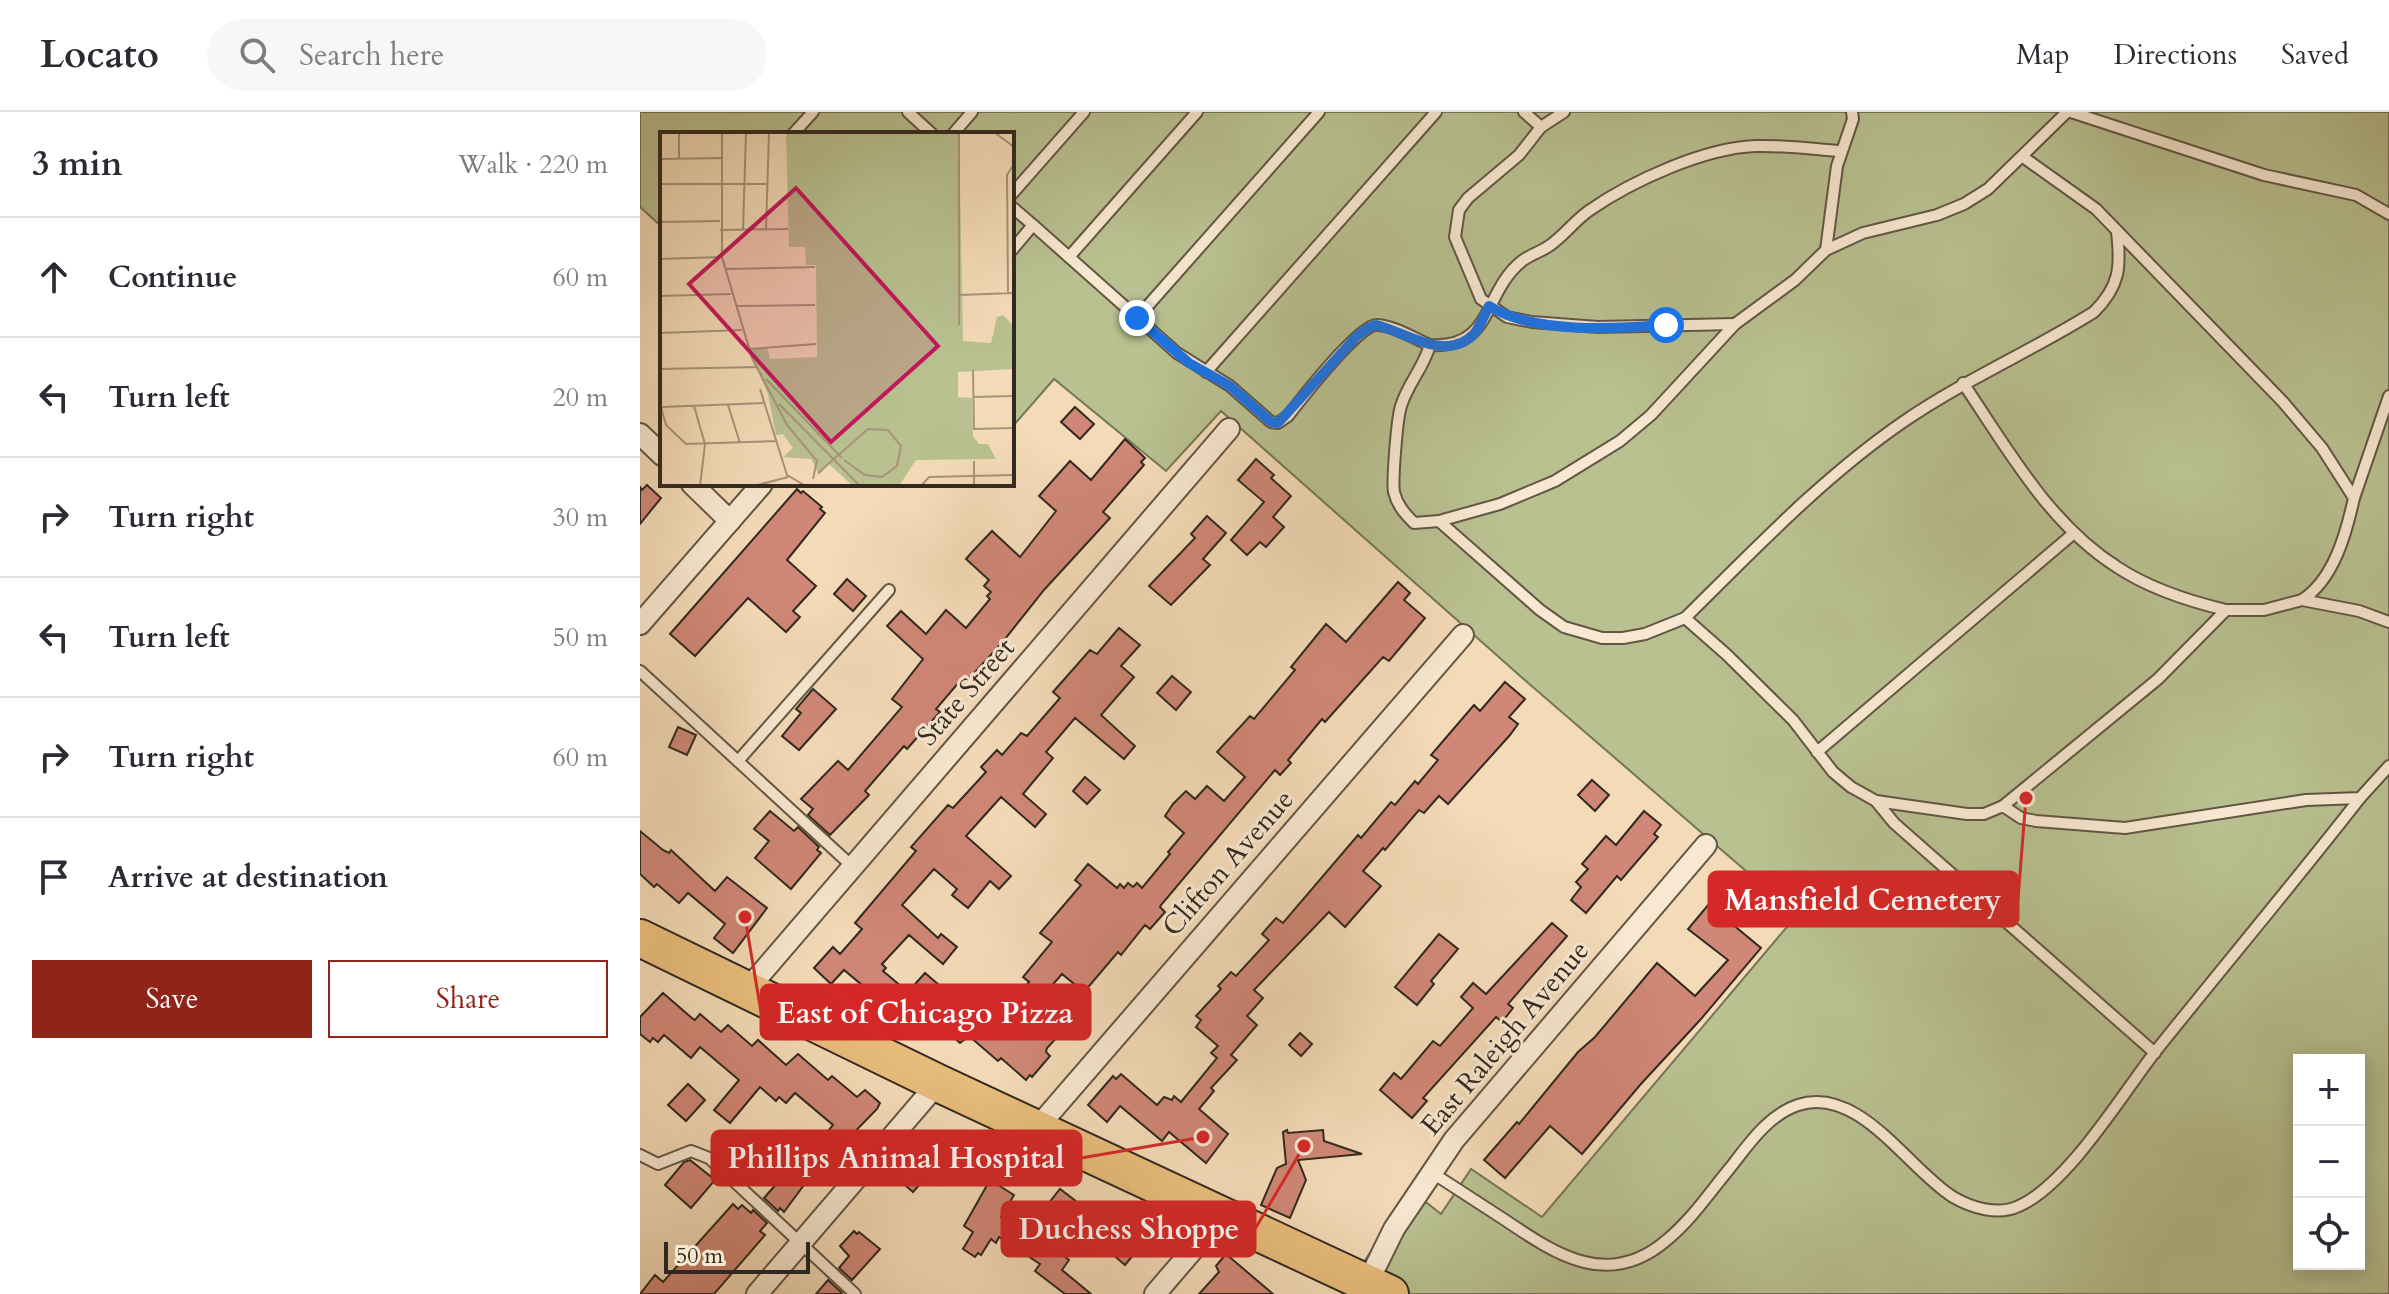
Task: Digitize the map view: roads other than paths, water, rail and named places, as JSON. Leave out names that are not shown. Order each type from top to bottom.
[{"type":"highway","points":[[645,950],[746,991],[1221,1217],[1379,1288],[1418,1294]]},
{"type":"street","name":"State Street","points":[[746,991],[1229,429]]},
{"type":"street","points":[[640,434],[660,453]]},
{"type":"street","points":[[694,486],[730,521]]},
{"type":"street","points":[[640,624],[760,486]]},
{"type":"street","name":"Clifton Avenue","points":[[1037,1128],[1463,635]]},
{"type":"street","name":"East Raleigh Avenue","points":[[1379,1288],[1394,1229],[1430,1172],[1706,845]]},
{"type":"street","points":[[757,1294],[938,1083]]},
{"type":"street","points":[[1155,1294],[1221,1217]]},
{"type":"lane","points":[[795,132],[813,112]]},
{"type":"lane","points":[[908,112],[930,132]]},
{"type":"lane","points":[[955,132],[972,112]]},
{"type":"lane","points":[[1014,192],[1084,112]]},
{"type":"lane","points":[[1069,257],[1197,112]]},
{"type":"lane","points":[[1137,318],[1319,112]]},
{"type":"lane","points":[[1206,372],[1436,112]]},
{"type":"lane","points":[[1524,112],[1541,127]]},
{"type":"lane","points":[[1564,112],[1541,127],[1519,155],[1468,198],[1459,210],[1455,237],[1481,299],[1507,317],[1557,324],[1641,327],[1735,324]]},
{"type":"lane","points":[[1826,250],[1840,151],[1849,134],[1852,112]]},
{"type":"lane","points":[[1430,345],[1425,363],[1401,405],[1397,424],[1394,491],[1399,505],[1414,523],[1439,521],[1500,504],[1555,481],[1620,441],[1651,415],[1735,324],[1777,295],[1826,250],[1863,233],[1918,221],[1964,204],[1988,189],[2069,112],[2264,175],[2356,195],[2389,214]]},
{"type":"lane","points":[[1014,209],[1177,353],[1230,386],[1271,422],[1278,423],[1288,416],[1348,345],[1368,328],[1376,325],[1389,328],[1430,345],[1449,346],[1463,342],[1475,333],[1513,269],[1549,246],[1589,210],[1653,176],[1731,149],[1754,146],[1840,151]]},
{"type":"lane","points":[[2023,157],[2096,209],[2291,411],[2322,448],[2354,498]]},
{"type":"lane","points":[[1014,248],[1033,225]]},
{"type":"lane","points":[[1439,521],[1540,610],[1564,627],[1602,638],[1623,638],[1645,634],[1685,618],[1793,510],[1905,420],[1963,383],[2077,323],[2108,298],[2121,263],[2117,232]]},
{"type":"lane","points":[[1963,383],[2035,487],[2074,533],[2117,568],[2152,587],[2226,610],[2264,610],[2302,600],[2315,592],[2340,548],[2389,396]]},
{"type":"lane","points":[[1817,752],[2074,533]]},
{"type":"lane","points":[[738,761],[889,590]]},
{"type":"lane","points":[[2302,600],[2359,611],[2389,622]]},
{"type":"lane","points":[[1685,618],[1793,720],[1833,772],[1851,787],[1876,801],[1984,814],[2003,806],[2158,679],[2226,610]]},
{"type":"lane","points":[[640,671],[853,867]]},
{"type":"lane","points":[[1430,1172],[1561,1256],[1600,1266],[1622,1264],[1641,1258],[1667,1241],[1751,1141],[1783,1111],[1800,1104],[1820,1102],[1842,1107],[1860,1117],[1937,1185],[1968,1205],[1997,1211],[2016,1208],[2047,1188],[2081,1149],[2360,798],[2389,766]]},
{"type":"lane","points":[[2003,806],[2021,818],[2036,821],[2125,828],[2306,800],[2360,798]]},
{"type":"lane","points":[[1876,801],[1894,823],[2155,1053]]},
{"type":"lane","points":[[640,1155],[658,1164],[691,1151],[709,1158],[855,1294]]},
{"type":"place","name":"Mansfield Cemetery","points":[[2026,798]]},
{"type":"place","name":"East of Chicago Pizza","points":[[745,917]]},
{"type":"place","name":"Phillips Animal Hospital","points":[[1203,1137]]},
{"type":"place","name":"Duchess Shoppe","points":[[1304,1146]]}]
